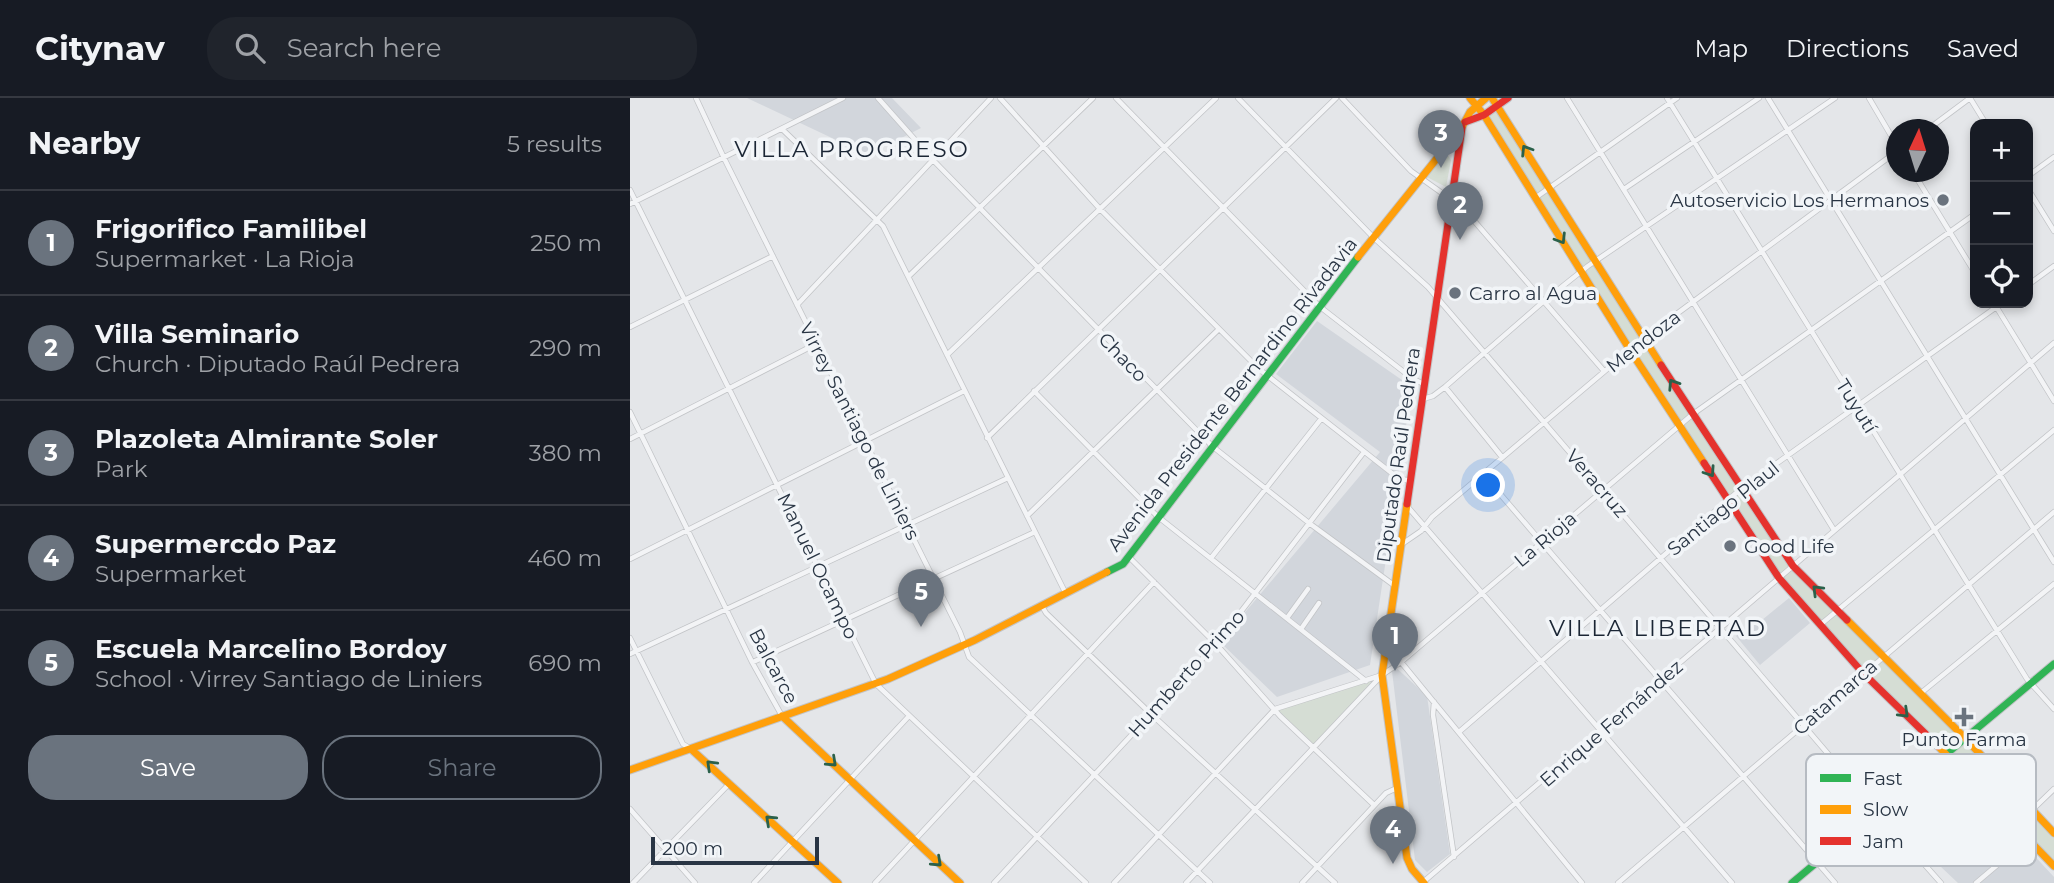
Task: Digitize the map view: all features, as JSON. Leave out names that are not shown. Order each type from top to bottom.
[{"type":"street","name":"Virrey Santiago de Liniers","points":[[696,98],[972,661],[1210,883]]},
{"type":"street","points":[[630,204],[843,98]]},
{"type":"street","name":"Chaco","points":[[878,98],[1038,270],[1212,446],[1264,489],[1395,586]]},
{"type":"street","points":[[797,306],[991,98]]},
{"type":"street","points":[[1000,98],[1101,209],[1266,375],[1398,478],[1410,481]]},
{"type":"street","points":[[909,276],[1093,98]]},
{"type":"street","points":[[1116,98],[1319,306],[1413,379],[1424,384]]},
{"type":"street","points":[[947,355],[1216,98]]},
{"type":"street","name":"Veracruz","points":[[1238,98],[1373,237],[1437,297],[1829,754]]},
{"type":"street","points":[[987,438],[1336,98]]},
{"type":"street","points":[[1342,98],[1419,178],[1463,208],[1604,371]]},
{"type":"street","points":[[1470,98],[1779,578],[1863,673],[1945,753],[2054,664]]},
{"type":"street","name":"Avenida Presidente Bernardino Rivadavia","points":[[630,770],[876,684],[965,645],[1118,567],[1129,557],[1157,516],[1419,178],[1464,125],[1470,111],[1486,98]]},
{"type":"street","points":[[1492,98],[1793,566],[1980,754]]},
{"type":"street","name":"Avenida Presidente Bernardino Rivadavia","points":[[1464,125],[1508,98]]},
{"type":"street","points":[[1567,98],[1834,530]]},
{"type":"street","points":[[1535,198],[1668,101],[1677,98]]},
{"type":"street","points":[[1624,189],[1759,98]]},
{"type":"street","points":[[1768,98],[2054,562]]},
{"type":"street","points":[[1422,399],[1433,396],[1445,387],[1544,301],[1596,261],[1835,98]]},
{"type":"street","points":[[1869,98],[1886,127]]},
{"type":"street","points":[[1942,119],[1970,98],[1983,119]]},
{"type":"street","name":"Tuyutí","points":[[1668,101],[2030,684],[2054,709]]},
{"type":"street","name":"Diputado Raúl Pedrera","points":[[1423,883],[1407,858],[1382,675],[1464,125]]},
{"type":"street","points":[[782,129],[877,219],[909,276],[1066,594]]},
{"type":"street","points":[[2033,172],[2054,157]]},
{"type":"street","name":"Mendoza","points":[[1402,544],[1482,473],[1644,338],[1886,160]]},
{"type":"street","points":[[1919,182],[1970,264]]},
{"type":"street","name":"Manuel Ocampo","points":[[630,190],[876,684],[1086,883]]},
{"type":"street","points":[[2033,197],[2054,231]]},
{"type":"street","name":"La Rioja","points":[[1186,883],[1382,675],[1401,662],[1480,592],[1693,414],[1970,218]]},
{"type":"street","points":[[630,327],[773,256]]},
{"type":"street","points":[[2033,281],[2054,266]]},
{"type":"street","name":"Santiago Plaul","points":[[1459,732],[1742,488],[1991,308]]},
{"type":"street","points":[[1997,308],[2054,401]]},
{"type":"street","points":[[1027,516],[1219,329]]},
{"type":"street","name":"Enrique Fernández","points":[[1423,883],[2054,343]]},
{"type":"street","points":[[630,439],[817,344]]},
{"type":"street","points":[[1445,387],[1502,457]]},
{"type":"street","points":[[630,559],[964,391]]},
{"type":"street","points":[[1034,391],[1157,516],[1366,681]]},
{"type":"street","name":"Balcarce","points":[[630,412],[752,662],[782,716],[960,883]]},
{"type":"street","points":[[1211,558],[1321,419]]},
{"type":"street","points":[[1820,625],[2054,430]]},
{"type":"street","name":"Humberto Primo","points":[[994,883],[1216,644],[1364,452]]},
{"type":"street","points":[[1482,473],[1806,849]]},
{"type":"street","points":[[630,654],[1008,478]]},
{"type":"street","points":[[1407,506],[1732,883]]},
{"type":"street","name":"Catamarca","points":[[1618,883],[2054,512]]},
{"type":"street","points":[[752,662],[1035,532]]},
{"type":"street","points":[[1129,557],[1216,644],[1312,748],[1374,805]]},
{"type":"street","points":[[875,883],[1154,582]]},
{"type":"street","points":[[1921,693],[2054,584]]},
{"type":"street","points":[[1287,618],[1308,589]]},
{"type":"street","points":[[1301,629],[1319,603]]},
{"type":"street","points":[[1042,606],[1046,613],[1151,714],[1335,883]]},
{"type":"street","points":[[630,638],[683,744],[730,783],[838,883]]},
{"type":"street","points":[[1401,662],[1582,883]]},
{"type":"street","points":[[1114,883],[1275,709],[1382,675]]},
{"type":"street","points":[[1434,702],[1433,715],[1454,857]]},
{"type":"street","points":[[754,883],[909,716]]},
{"type":"street","points":[[633,883],[730,783]]},
{"type":"street","points":[[1302,883],[1386,793],[1397,788]]},
{"type":"street","points":[[2036,806],[2054,789]]},
{"type":"street","points":[[630,808],[695,883]]},
{"type":"street","points":[[2036,814],[2054,833]]},
{"type":"street","points":[[2036,847],[2054,866]]},
{"type":"street","points":[[1792,883],[1812,866]]},
{"type":"street","points":[[1820,866],[1835,883]]},
{"type":"street","name":"Veracruz","points":[[1926,866],[1941,883]]},
{"type":"street","points":[[1976,883],[1996,866]]},
{"type":"shaded area","points":[[747,98],[892,98],[921,128],[868,155]]},
{"type":"shaded area","points":[[1497,106],[1793,566],[1977,754],[1943,754],[1863,673],[1779,578],[1484,115]]},
{"type":"shaded area","points":[[1447,154],[1451,160],[1446,187],[1427,177],[1441,156]]},
{"type":"shaded area","points":[[1317,321],[1412,387],[1370,665],[1277,697],[1220,642],[1380,452],[1276,374]]},
{"type":"shaded area","points":[[1789,598],[1810,623],[1760,665],[1736,636],[1759,617],[1762,620]]},
{"type":"shaded area","points":[[1391,663],[1427,696],[1450,854],[1427,872],[1415,860]]},
{"type":"shaded area","points":[[1382,675],[1312,748],[1275,709]]},
{"type":"shaded area","points":[[2036,815],[2054,833],[2054,866],[2036,848]]},
{"type":"shaded area","points":[[2036,858],[2054,877],[2054,883],[1958,883],[1940,866],[2036,866]]},
{"type":"traffic: fast","points":[[1107,572],[1123,564],[1358,257]]},
{"type":"traffic: fast","points":[[1946,754],[2054,664]]},
{"type":"traffic: fast","points":[[1792,883],[1812,866]]},
{"type":"traffic: slow","points":[[1470,98],[1484,115],[1630,350],[1704,463]]},
{"type":"traffic: slow","points":[[1358,257],[1462,127],[1470,112],[1486,98]]},
{"type":"traffic: slow","points":[[1492,98],[1661,365]]},
{"type":"traffic: slow","points":[[1407,504],[1382,675],[1407,858],[1424,883]]},
{"type":"traffic: slow","points":[[630,770],[888,679],[975,640],[1107,572]]},
{"type":"traffic: slow","points":[[1847,620],[1980,754]]},
{"type":"traffic: slow","points":[[782,716],[960,883]]},
{"type":"traffic: slow","points":[[1938,746],[1946,754]]},
{"type":"traffic: slow","points":[[691,749],[838,883]]},
{"type":"traffic: slow","points":[[2036,814],[2054,833]]},
{"type":"traffic: slow","points":[[2036,847],[2054,866]]},
{"type":"traffic: jam","points":[[1465,122],[1484,115],[1508,98]]},
{"type":"traffic: jam","points":[[1407,504],[1462,128]]},
{"type":"traffic: jam","points":[[1661,365],[1793,566],[1847,620]]},
{"type":"traffic: jam","points":[[1704,463],[1779,578],[1863,673],[1938,746]]},
{"type":"place","name":"Plazoleta Almirante Soler","points":[[1441,168]]},
{"type":"place","name":"Autoservicio Los Hermanos","points":[[1943,200]]},
{"type":"place","name":"Villa Seminario","points":[[1460,240]]},
{"type":"place","name":"Carro al Agua","points":[[1455,293]]},
{"type":"place","name":"Good Life","points":[[1730,546]]},
{"type":"place","name":"Escuela Marcelino Bordoy","points":[[921,627]]},
{"type":"place","name":"Frigorifico Familibel","points":[[1395,671]]},
{"type":"place","name":"Punto Farma","points":[[1964,717]]},
{"type":"place","name":"Supermercdo Paz","points":[[1393,864]]},
{"type":"district","name":"VILLA PROGRESO","points":[[852,149]]},
{"type":"district","name":"VILLA LIBERTAD","points":[[1658,628]]}]
